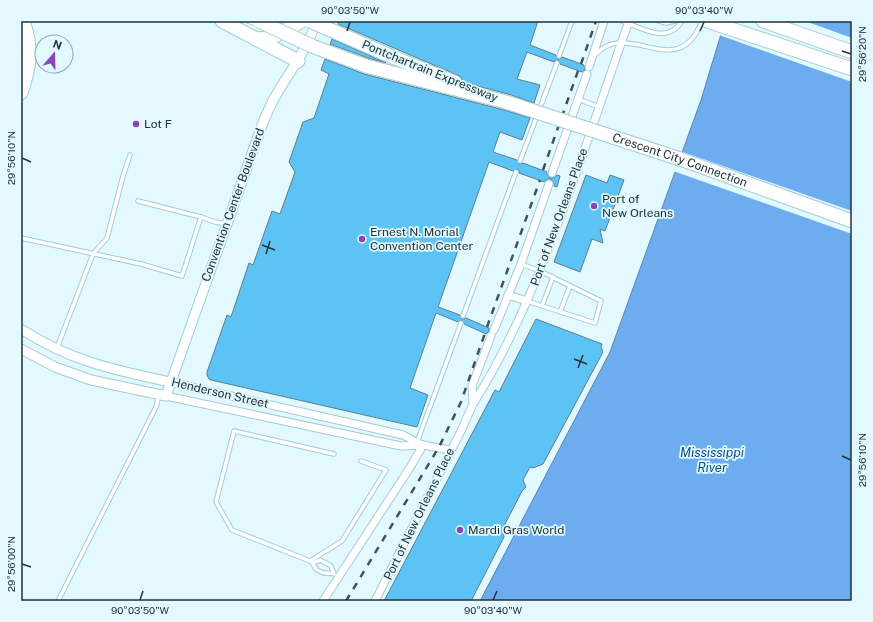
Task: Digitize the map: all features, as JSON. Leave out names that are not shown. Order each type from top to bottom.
[{"type":"highway","points":[[21,93],[30,64],[30,43],[23,21]]},
{"type":"highway","points":[[222,21],[298,61]]},
{"type":"highway","points":[[259,21],[312,46],[366,66],[506,102]]},
{"type":"highway","points":[[256,39],[271,38],[302,21]]},
{"type":"highway","name":"Pontchartrain Expressway","points":[[310,21],[395,58],[506,102]]},
{"type":"highway","points":[[707,21],[852,69]]},
{"type":"highway","points":[[763,21],[852,52]]},
{"type":"highway","name":"Crescent City Connection","points":[[506,102],[680,159],[852,221]]},
{"type":"street","name":"Convention Center Boulevard","points":[[162,395],[170,382],[262,124],[275,97],[298,61],[314,30],[316,21]]},
{"type":"street","name":"Port of New Orleans Place","points":[[552,173],[604,21]]},
{"type":"street","name":"Port of New Orleans Place","points":[[375,601],[450,450],[461,431],[473,404],[504,351],[527,301],[540,271],[599,107],[622,42],[626,22]]},
{"type":"street","name":"Port of New Orleans Place","points":[[473,404],[472,386],[521,264],[549,184]]},
{"type":"street","points":[[508,295],[527,301]]},
{"type":"street","name":"Henderson Street","points":[[21,329],[57,349],[97,365],[403,435],[420,443],[450,450]]},
{"type":"street","name":"Henderson Street","points":[[21,349],[55,367],[79,376],[110,384],[401,446],[420,443]]},
{"type":"street","points":[[348,435],[350,423]]},
{"type":"street","points":[[323,601],[336,575],[411,466],[420,443]]},
{"type":"lane","points":[[248,21],[264,27],[274,27],[280,21]]},
{"type":"lane","points":[[259,21],[266,23],[271,21]]},
{"type":"lane","points":[[559,56],[572,21]]},
{"type":"lane","points":[[658,21],[666,23],[675,21]]},
{"type":"lane","points":[[626,22],[656,33],[664,34],[670,33],[676,29],[682,21]]},
{"type":"lane","points":[[592,58],[602,47],[622,42],[669,51],[679,48],[690,42],[697,33],[702,21]]},
{"type":"lane","points":[[520,162],[557,63]]},
{"type":"lane","points":[[578,99],[599,107]]},
{"type":"lane","points":[[57,349],[93,254],[107,238],[130,155]]},
{"type":"lane","points":[[463,316],[516,172]]},
{"type":"lane","points":[[138,201],[226,224]]},
{"type":"lane","points":[[21,238],[141,264],[182,276],[201,217]]},
{"type":"lane","points":[[521,264],[553,277],[601,301],[595,323],[527,301]]},
{"type":"lane","points":[[542,306],[553,277]]},
{"type":"lane","points":[[560,312],[570,286]]},
{"type":"lane","points":[[420,443],[461,323]]},
{"type":"lane","points":[[58,601],[162,395]]},
{"type":"lane","points":[[334,454],[234,431],[216,502],[232,530],[311,562],[316,568],[326,574],[336,575]]},
{"type":"lane","points":[[311,562],[342,541],[386,470],[361,461]]},
{"type":"lane","points":[[311,562],[320,560],[331,566],[336,575]]},
{"type":"water","name":"Mississippi River","points":[[725,21],[852,21],[852,601],[480,601],[610,352],[701,100]]},
{"type":"pier","points":[[723,21],[805,21],[852,38],[852,82],[719,35]]},
{"type":"pier","points":[[680,151],[852,211],[852,234],[673,171]]},
{"type":"building","points":[[339,21],[538,21],[530,45],[556,55],[558,59],[562,57],[584,65],[585,70],[582,72],[560,64],[558,60],[554,62],[527,52],[517,79],[540,85],[534,103],[508,94],[462,82],[461,77],[457,75],[338,24]]},
{"type":"building","points":[[332,39],[386,63],[330,44]]},
{"type":"building","name":"Ernest N. Morial Convention Center","points":[[325,59],[364,74],[530,118],[522,140],[500,132],[493,152],[517,160],[519,164],[523,163],[547,172],[550,178],[557,175],[560,176],[557,187],[554,186],[551,179],[544,182],[519,173],[519,170],[517,169],[513,171],[489,162],[438,307],[460,315],[462,319],[466,318],[489,328],[489,331],[486,334],[464,324],[462,320],[458,322],[436,313],[410,388],[428,395],[417,427],[211,380],[207,375],[227,315],[231,317],[249,263],[253,265],[272,211],[280,214],[295,172],[289,162],[303,122],[314,118],[329,74],[321,70]]},
{"type":"building","name":"Port of New Orleans","points":[[586,175],[607,183],[610,175],[624,180],[605,231],[600,229],[603,243],[592,239],[580,272],[554,262]]},
{"type":"building","points":[[536,319],[602,344],[601,347],[603,352],[543,464],[533,468],[530,467],[523,480],[526,487],[522,491],[503,528],[504,537],[471,601],[384,601],[495,390],[499,392]]},
{"type":"railway","points":[[581,64],[596,21]]},
{"type":"railway","points":[[543,170],[578,71]]},
{"type":"railway","points":[[487,327],[540,180]]},
{"type":"railway","points":[[346,601],[439,447],[461,402],[485,333]]},
{"type":"place","name":"Lot F","points":[[136,124]]},
{"type":"place","name":"Port of New Orleans","points":[[594,206]]},
{"type":"place","name":"Ernest N. Morial Convention Center","points":[[362,239]]},
{"type":"place","name":"Mardi Gras World","points":[[460,530]]}]
